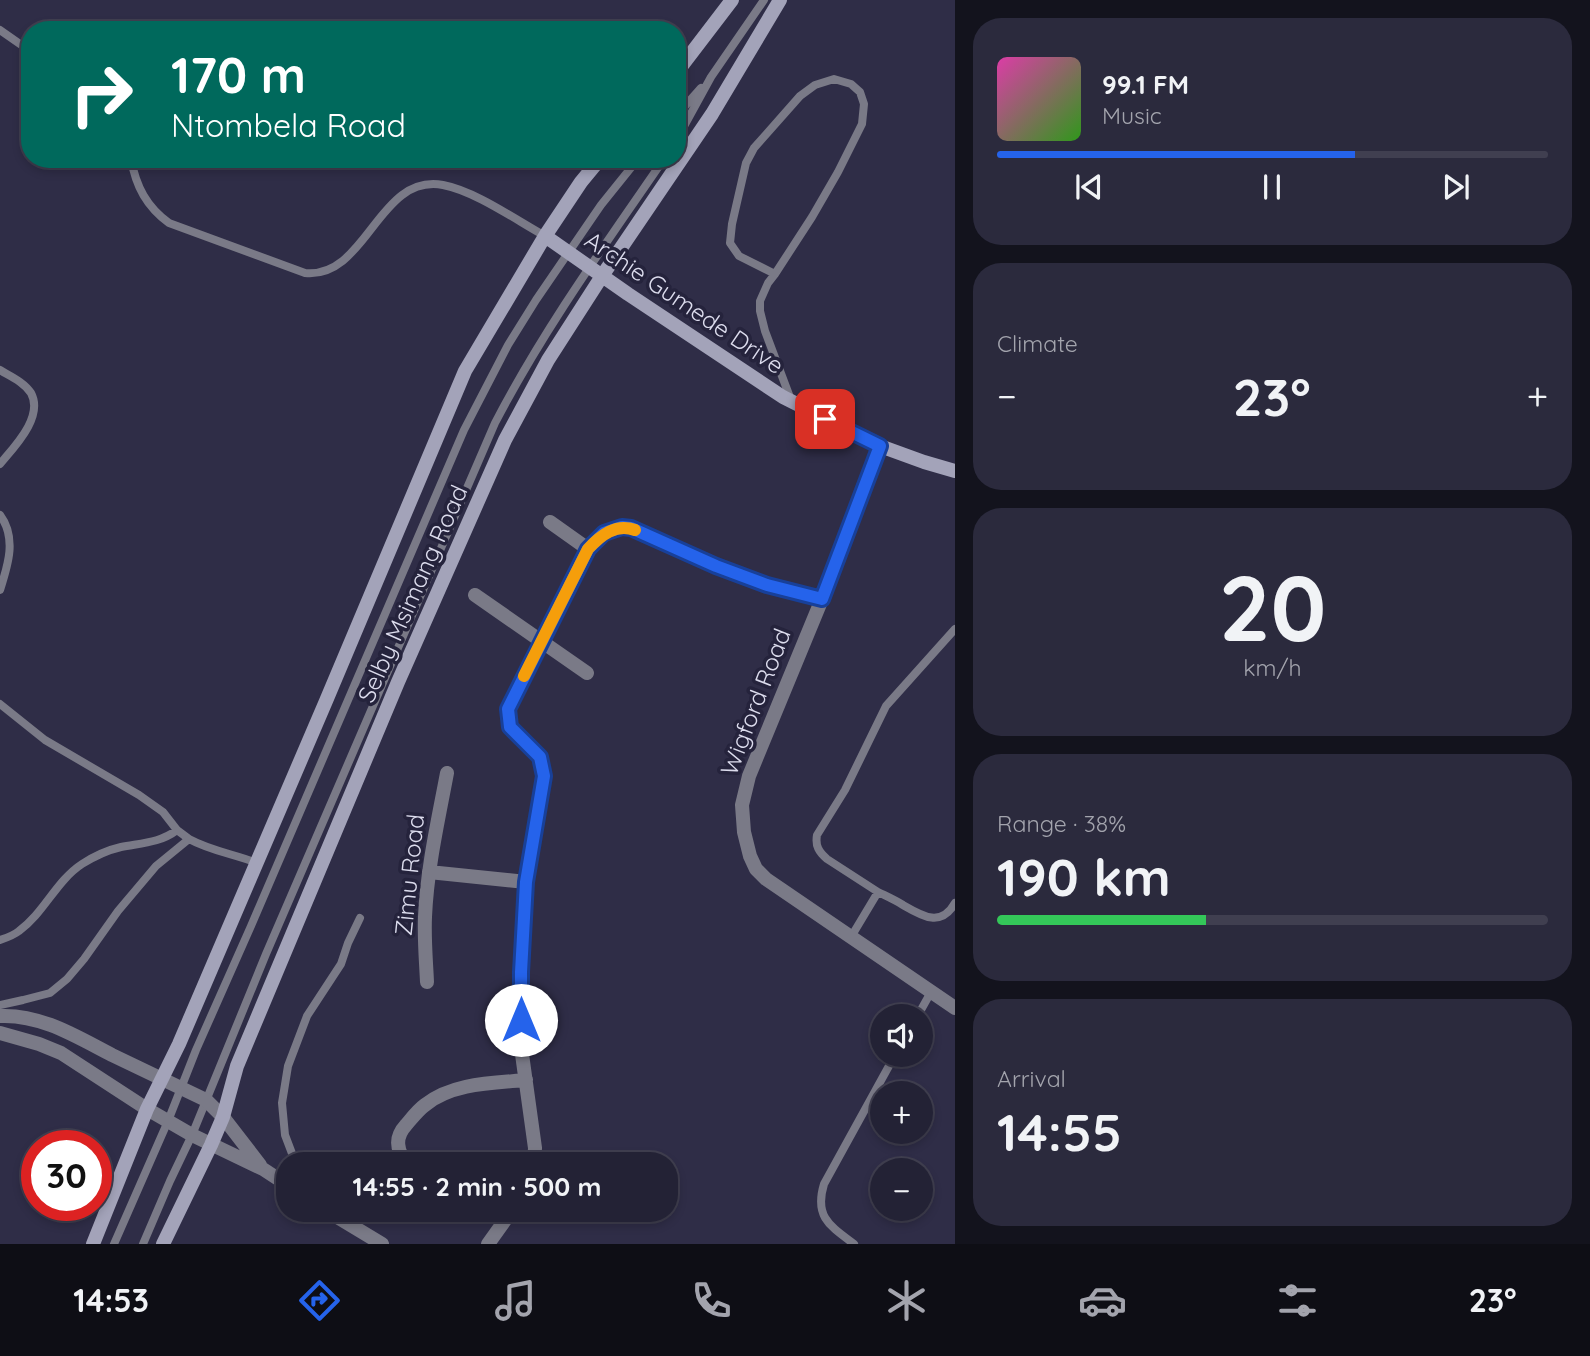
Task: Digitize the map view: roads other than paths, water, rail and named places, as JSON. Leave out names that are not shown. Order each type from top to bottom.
[{"type":"main road","points":[[686,60],[732,0]]},
{"type":"main road","name":"Selby Msimang Road","points":[[686,149],[712,114],[780,0]]},
{"type":"main road","name":"Selby Msimang Road","points":[[93,1244],[146,1109],[179,1044],[465,371],[545,236],[593,168]]},
{"type":"main road","name":"Selby Msimang Road","points":[[163,1244],[223,1116],[237,1066],[398,682],[499,452],[596,272],[672,168]]},
{"type":"main road","name":"Archie Gumede Drive","points":[[545,236],[754,379],[792,401],[880,446],[955,471]]},
{"type":"street","name":"Wigford Road","points":[[880,446],[822,599],[749,776],[742,805],[744,832],[756,869],[766,879],[955,1008]]},
{"type":"street","points":[[550,522],[588,549]]},
{"type":"street","points":[[535,1152],[521,1047],[521,972],[526,882],[544,776],[540,757],[510,727],[508,709],[588,549],[604,533],[622,527],[631,528],[729,571],[767,585],[822,599]]},
{"type":"street","points":[[475,595],[587,673]]},
{"type":"street","name":"Zimu Road","points":[[427,982],[424,939],[429,872],[447,773]]},
{"type":"street","points":[[429,872],[526,882]]},
{"type":"street","points":[[0,1016],[24,1017],[69,1032],[206,1100],[223,1116],[262,1169]]},
{"type":"street","points":[[0,1033],[39,1044],[61,1054],[146,1109],[276,1178]]},
{"type":"street","points":[[400,1152],[397,1148],[401,1130],[426,1104],[442,1095],[479,1084],[526,1080]]},
{"type":"street","points":[[346,1222],[382,1244]]},
{"type":"street","points":[[488,1244],[504,1222]]},
{"type":"lane","points":[[686,123],[711,77],[764,0]]},
{"type":"lane","points":[[0,30],[21,45]]},
{"type":"lane","points":[[686,105],[711,77]]},
{"type":"lane","points":[[775,274],[739,256],[730,243],[746,163],[754,148],[800,96],[815,85],[834,79],[851,84],[860,92],[864,104],[862,124],[838,172],[812,217],[775,274],[768,283],[760,301],[768,340],[792,401]]},
{"type":"lane","points":[[133,168],[138,185],[147,201],[156,213],[169,223],[305,273],[315,274],[341,264],[397,198],[417,186],[431,184],[453,187],[545,236]]},
{"type":"lane","points":[[114,1244],[464,430],[508,345],[536,300],[601,205],[631,168]]},
{"type":"lane","points":[[143,1244],[495,423],[556,315],[596,272],[659,168]]},
{"type":"lane","points":[[0,370],[16,379],[31,394],[34,402],[34,415],[21,439],[0,464]]},
{"type":"lane","points":[[0,515],[8,532],[10,554],[0,590]]},
{"type":"lane","points":[[955,629],[886,706],[816,841],[820,853],[827,859],[922,916],[944,916],[955,903]]},
{"type":"lane","points":[[0,704],[45,740],[163,812],[177,830],[189,839],[201,846],[257,863]]},
{"type":"lane","points":[[0,940],[19,931],[37,914],[58,887],[89,859],[118,847],[164,839],[177,830]]},
{"type":"lane","points":[[0,1004],[50,993],[67,979],[156,866],[189,839]]},
{"type":"lane","points":[[851,937],[878,892]]},
{"type":"lane","points":[[291,1152],[285,1135],[282,1103],[288,1066],[307,1016],[341,964],[360,918]]},
{"type":"lane","points":[[924,1004],[931,992]]},
{"type":"lane","points":[[854,1244],[830,1226],[819,1199],[824,1184],[888,1067]]}]
